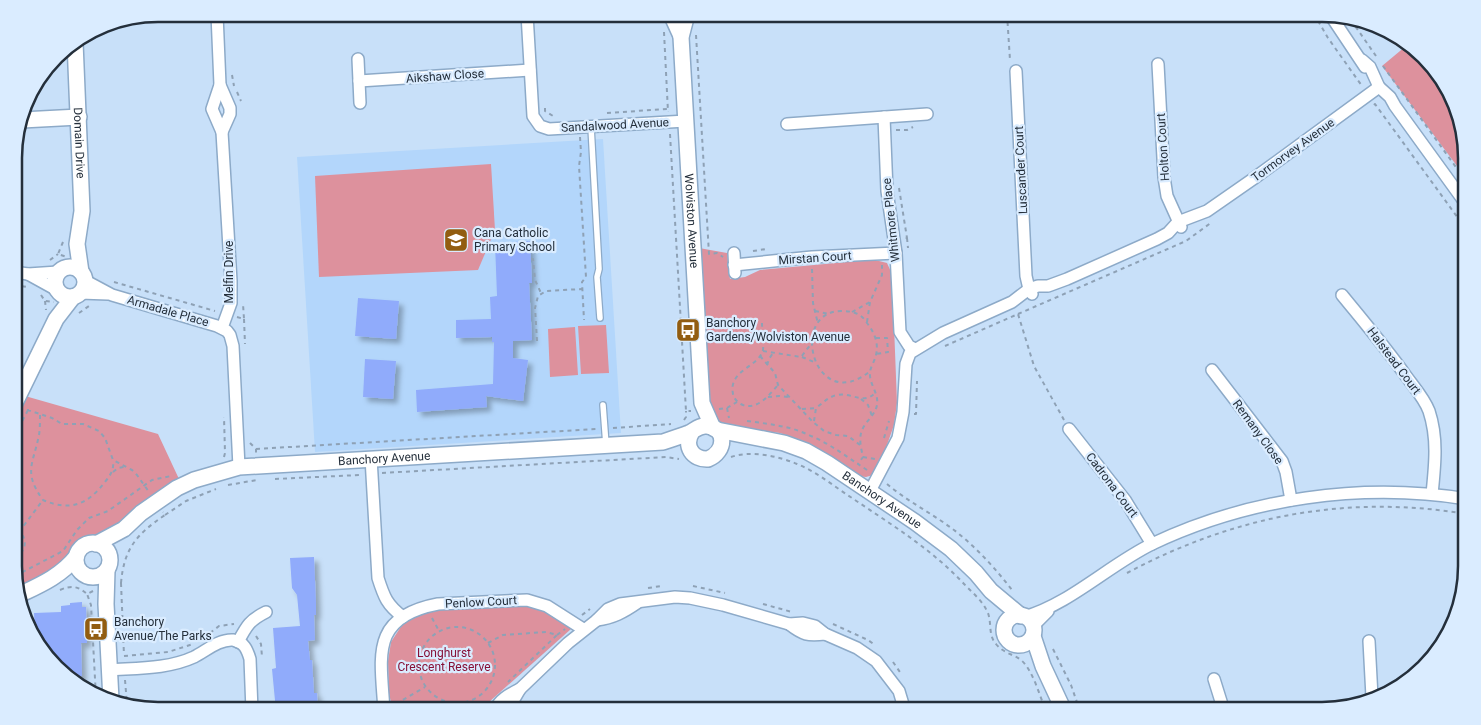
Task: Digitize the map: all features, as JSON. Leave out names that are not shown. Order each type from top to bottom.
[{"type":"street","name":"Melfin Drive","points":[[217,23],[220,85],[212,109],[222,132],[231,303],[222,328]]},
{"type":"street","name":"Sandalwood Avenue","points":[[527,23],[534,116],[540,126],[549,129],[686,121]]},
{"type":"street","name":"Wolviston Avenue","points":[[675,23],[681,37]]},
{"type":"street","name":"Wolviston Avenue","points":[[685,23],[681,37],[698,408],[689,429],[686,457]]},
{"type":"street","points":[[1336,24],[1362,60],[1373,91],[1395,106],[1458,192]]},
{"type":"street","name":"Domain Drive","points":[[24,406],[56,319],[72,284],[82,211],[76,51]]},
{"type":"street","points":[[358,59],[360,103]]},
{"type":"street","name":"Holton Court","points":[[1158,64],[1164,177],[1167,196],[1179,225]]},
{"type":"street","name":"Aikshaw Close","points":[[359,81],[530,70]]},
{"type":"street","name":"Luscander Court","points":[[1016,71],[1026,276],[1031,290]]},
{"type":"street","name":"Melfin Drive","points":[[220,85],[230,108],[230,114],[222,132]]},
{"type":"street","name":"Tormorvey Avenue","points":[[913,346],[995,311],[1015,306],[1031,290],[1056,289],[1067,280],[1147,245],[1168,240],[1179,225],[1196,223],[1204,218],[1207,211],[1373,91]]},
{"type":"street","points":[[787,124],[927,114]]},
{"type":"street","points":[[28,120],[79,117]]},
{"type":"street","name":"Whitmore Place","points":[[884,117],[887,191],[896,253],[899,323],[913,346]]},
{"type":"street","name":"Mirstan Court","points":[[734,263],[812,256],[896,253]]},
{"type":"street","points":[[23,273],[112,295]]},
{"type":"street","points":[[28,274],[112,295]]},
{"type":"street","name":"Armadale Place","points":[[112,295],[222,328]]},
{"type":"street","name":"Halstead Court","points":[[1342,295],[1401,369],[1429,410],[1436,458],[1432,494]]},
{"type":"street","points":[[222,328],[230,335],[233,346],[239,467]]},
{"type":"street","points":[[870,491],[898,438],[903,412],[904,382],[908,358],[913,346]]},
{"type":"street","name":"Remany Close","points":[[1212,370],[1282,461],[1286,472],[1290,500]]},
{"type":"street","name":"Wolviston Avenue","points":[[698,408],[715,429]]},
{"type":"street","name":"Banchory Avenue","points":[[96,544],[124,529],[156,502],[194,480],[239,467],[663,442],[689,429],[702,426],[784,443],[806,451],[870,491],[951,549],[1028,624],[1043,666],[1060,702]]},
{"type":"street","points":[[715,429],[722,441],[722,456],[755,438]]},
{"type":"street","name":"Cadrona Court","points":[[1069,429],[1125,500],[1152,544]]},
{"type":"street","name":"Banchory Avenue","points":[[663,442],[686,457],[708,459],[722,456]]},
{"type":"street","points":[[371,458],[378,578],[390,608],[403,617]]},
{"type":"street","points":[[1028,624],[1009,619],[1005,626],[1006,638],[1016,645],[1026,643],[1028,624],[1110,568],[1152,544],[1215,520],[1290,500],[1360,492],[1432,494],[1458,498]]},
{"type":"street","name":"Banchory Avenue","points":[[108,564],[124,529]]},
{"type":"street","points":[[57,583],[82,547],[87,544],[96,544],[106,549],[108,564],[103,588],[106,604],[111,693]]},
{"type":"street","points":[[76,557],[77,566],[86,576],[103,588]]},
{"type":"street","points":[[25,593],[57,583],[76,574],[98,577],[108,564]]},
{"type":"street","name":"Banchory Avenue","points":[[992,591],[1005,626]]},
{"type":"street","points":[[512,702],[520,689],[583,629],[597,620],[610,618],[624,612],[637,603],[658,598],[690,598],[723,605],[789,624],[799,632],[811,636],[825,634],[857,648],[876,661],[899,691],[902,702]]},
{"type":"street","name":"Penlow Court","points":[[383,702],[380,665],[383,643],[394,624],[410,612],[425,606],[527,600],[547,606],[583,629]]},
{"type":"street","points":[[238,642],[247,624],[266,612]]},
{"type":"street","points":[[109,670],[178,663],[193,658],[220,642],[226,640],[238,642],[244,645],[250,659],[252,702]]},
{"type":"street","points":[[1369,641],[1372,693]]},
{"type":"street","name":"Banchory Avenue","points":[[1016,645],[1043,666]]},
{"type":"street","points":[[1214,680],[1221,702]]},
{"type":"street","points":[[499,702],[507,695],[520,689]]},
{"type":"lane","points":[[591,127],[600,318]]},
{"type":"lane","points":[[603,405],[606,445]]},
{"type":"path","points":[[1007,22],[1010,65],[1016,71]]},
{"type":"path","points":[[1319,22],[1328,38],[1373,91],[1375,104],[1458,218]]},
{"type":"path","points":[[1356,27],[1376,56]]},
{"type":"path","points":[[696,29],[709,254],[717,253],[734,263],[756,250],[766,249]]},
{"type":"path","points":[[664,30],[669,122],[698,408]]},
{"type":"path","points":[[1381,63],[1458,170]]},
{"type":"path","points":[[532,97],[544,97],[545,111],[552,116],[562,116],[563,128]]},
{"type":"path","points":[[1368,110],[1375,104]]},
{"type":"path","points":[[601,113],[668,109]]},
{"type":"path","points":[[580,135],[581,152],[579,166],[586,277],[582,282],[584,320]]},
{"type":"path","points":[[894,241],[907,238],[899,188]]},
{"type":"path","points":[[941,348],[1186,241],[1215,220]]},
{"type":"path","points":[[867,322],[870,302],[882,275],[882,254]]},
{"type":"path","points":[[812,256],[813,303],[818,324]]},
{"type":"path","points":[[531,259],[533,259],[535,280],[541,293]]},
{"type":"path","points":[[72,284],[88,307]]},
{"type":"path","points":[[23,287],[33,290]]},
{"type":"path","points":[[537,341],[536,302],[541,293],[546,291],[582,289]]},
{"type":"path","points":[[852,312],[870,302]]},
{"type":"path","points":[[77,314],[88,307],[92,307]]},
{"type":"path","points":[[815,311],[829,314]]},
{"type":"path","points":[[838,311],[852,312],[867,322],[876,338],[876,354],[870,372],[862,378],[844,382],[830,379],[820,371],[816,363],[812,343],[814,331],[818,324],[829,314],[838,311]]},
{"type":"path","points":[[1018,314],[1034,366],[1069,429]]},
{"type":"path","points":[[762,323],[763,351],[734,380],[733,394],[737,402],[744,406],[753,406],[768,397],[778,385]]},
{"type":"path","points":[[876,338],[887,338],[888,352],[876,354]]},
{"type":"path","points":[[801,357],[812,343]]},
{"type":"path","points":[[763,351],[801,357],[816,363]]},
{"type":"path","points":[[768,365],[773,353]]},
{"type":"path","points":[[760,356],[775,374],[778,385],[788,397],[824,431],[848,436],[860,445]]},
{"type":"path","points":[[862,378],[870,379]]},
{"type":"path","points":[[903,412],[916,414],[917,378]]},
{"type":"path","points":[[861,400],[872,397],[876,392]]},
{"type":"path","points":[[802,409],[816,408],[830,398],[839,395],[861,400],[868,405],[872,416]]},
{"type":"path","points":[[768,397],[788,397]]},
{"type":"path","points":[[689,429],[686,417],[698,408],[727,408],[737,402]]},
{"type":"path","points":[[24,406],[62,424],[83,424],[99,431],[106,438],[113,460],[113,472]]},
{"type":"path","points":[[814,422],[816,408]]},
{"type":"path","points":[[40,415],[39,434],[30,467],[33,482],[43,500],[61,506],[73,506],[86,501],[97,492],[113,472],[118,468],[125,467]]},
{"type":"path","points":[[221,459],[225,453],[224,416]]},
{"type":"path","points":[[883,441],[889,418]]},
{"type":"path","points":[[256,448],[671,424]]},
{"type":"path","points":[[722,456],[746,453],[759,454],[797,464],[866,508],[936,558],[956,575],[986,608],[990,616],[990,631],[994,644],[1003,652],[1020,660],[1027,667],[1042,702]]},
{"type":"path","points":[[868,470],[878,453]]},
{"type":"path","points":[[267,480],[686,457]]},
{"type":"path","points":[[862,457],[875,458]]},
{"type":"path","points":[[96,687],[92,605],[123,564],[134,542],[146,529],[165,515],[138,475],[113,460]]},
{"type":"path","points":[[23,572],[63,551],[82,524],[89,518],[108,511],[154,479],[172,475]]},
{"type":"path","points":[[22,528],[43,500]]},
{"type":"path","points":[[1125,574],[1173,550],[1206,537],[1265,519],[1308,511],[1348,507],[1395,506],[1458,512]]},
{"type":"path","points":[[22,536],[25,540],[25,546],[22,552]]},
{"type":"path","points":[[57,583],[82,590],[103,588]]},
{"type":"path","points":[[103,588],[125,668],[127,698]]},
{"type":"path","points":[[425,606],[439,631]]},
{"type":"path","points":[[447,702],[433,696],[425,687],[420,675],[418,662],[422,650],[429,639],[439,631],[450,628],[466,629],[481,636],[494,654],[495,667],[493,679],[478,698],[466,702]]},
{"type":"path","points":[[488,644],[498,637],[508,634],[546,632],[557,635],[507,682]]},
{"type":"path","points":[[402,702],[425,687]]},
{"type":"shaded area","name":"Cana Catholic Primary School","points":[[603,139],[621,433],[315,452],[297,157]]},
{"type":"green space","points":[[1403,49],[1425,69],[1436,83],[1448,106],[1454,123],[1458,167],[1382,66]]},
{"type":"green space","points":[[491,164],[495,230],[478,270],[319,277],[315,176]]},
{"type":"green space","points":[[699,248],[727,253],[730,279],[745,277],[760,270],[858,261],[887,263],[892,274],[897,403],[894,425],[881,462],[873,475],[866,477],[858,476],[803,441],[780,433],[722,426],[707,402]]},
{"type":"green space","points":[[606,325],[609,373],[581,374],[578,326]]},
{"type":"green space","points":[[575,327],[578,375],[550,377],[548,329]]},
{"type":"green space","points":[[25,396],[158,434],[179,479],[148,499],[114,530],[82,544],[73,556],[56,568],[24,585],[22,566],[22,400]]},
{"type":"green space","name":"Longhurst Crescent Reserve","points":[[528,605],[547,611],[571,629],[489,702],[391,702],[388,661],[391,642],[402,625],[416,614],[437,610]]},
{"type":"building","points":[[530,241],[532,283],[529,283],[532,340],[513,341],[513,358],[528,360],[523,401],[486,396],[487,407],[417,412],[416,390],[493,384],[494,342],[492,342],[492,337],[456,338],[456,320],[491,319],[490,297],[497,296],[495,243]]},
{"type":"building","points":[[358,298],[399,301],[396,339],[355,336]]},
{"type":"building","points":[[365,359],[396,361],[393,399],[363,397]]},
{"type":"building","points":[[314,557],[315,640],[308,641],[310,660],[312,660],[314,693],[317,693],[318,702],[275,702],[272,669],[276,668],[273,628],[300,626],[297,595],[292,588],[290,558]]},
{"type":"building","points":[[82,602],[82,607],[86,607],[87,643],[81,643],[81,678],[56,656],[45,642],[34,621],[34,613],[61,612],[61,606],[70,605],[70,603]]},
{"type":"place","name":"Cana Catholic Primary School","points":[[456,240]]},
{"type":"place","name":"Banchory Gardens/Wolviston Avenue","points":[[688,330]]},
{"type":"place","name":"Banchory Avenue/The Parks","points":[[96,629]]}]
